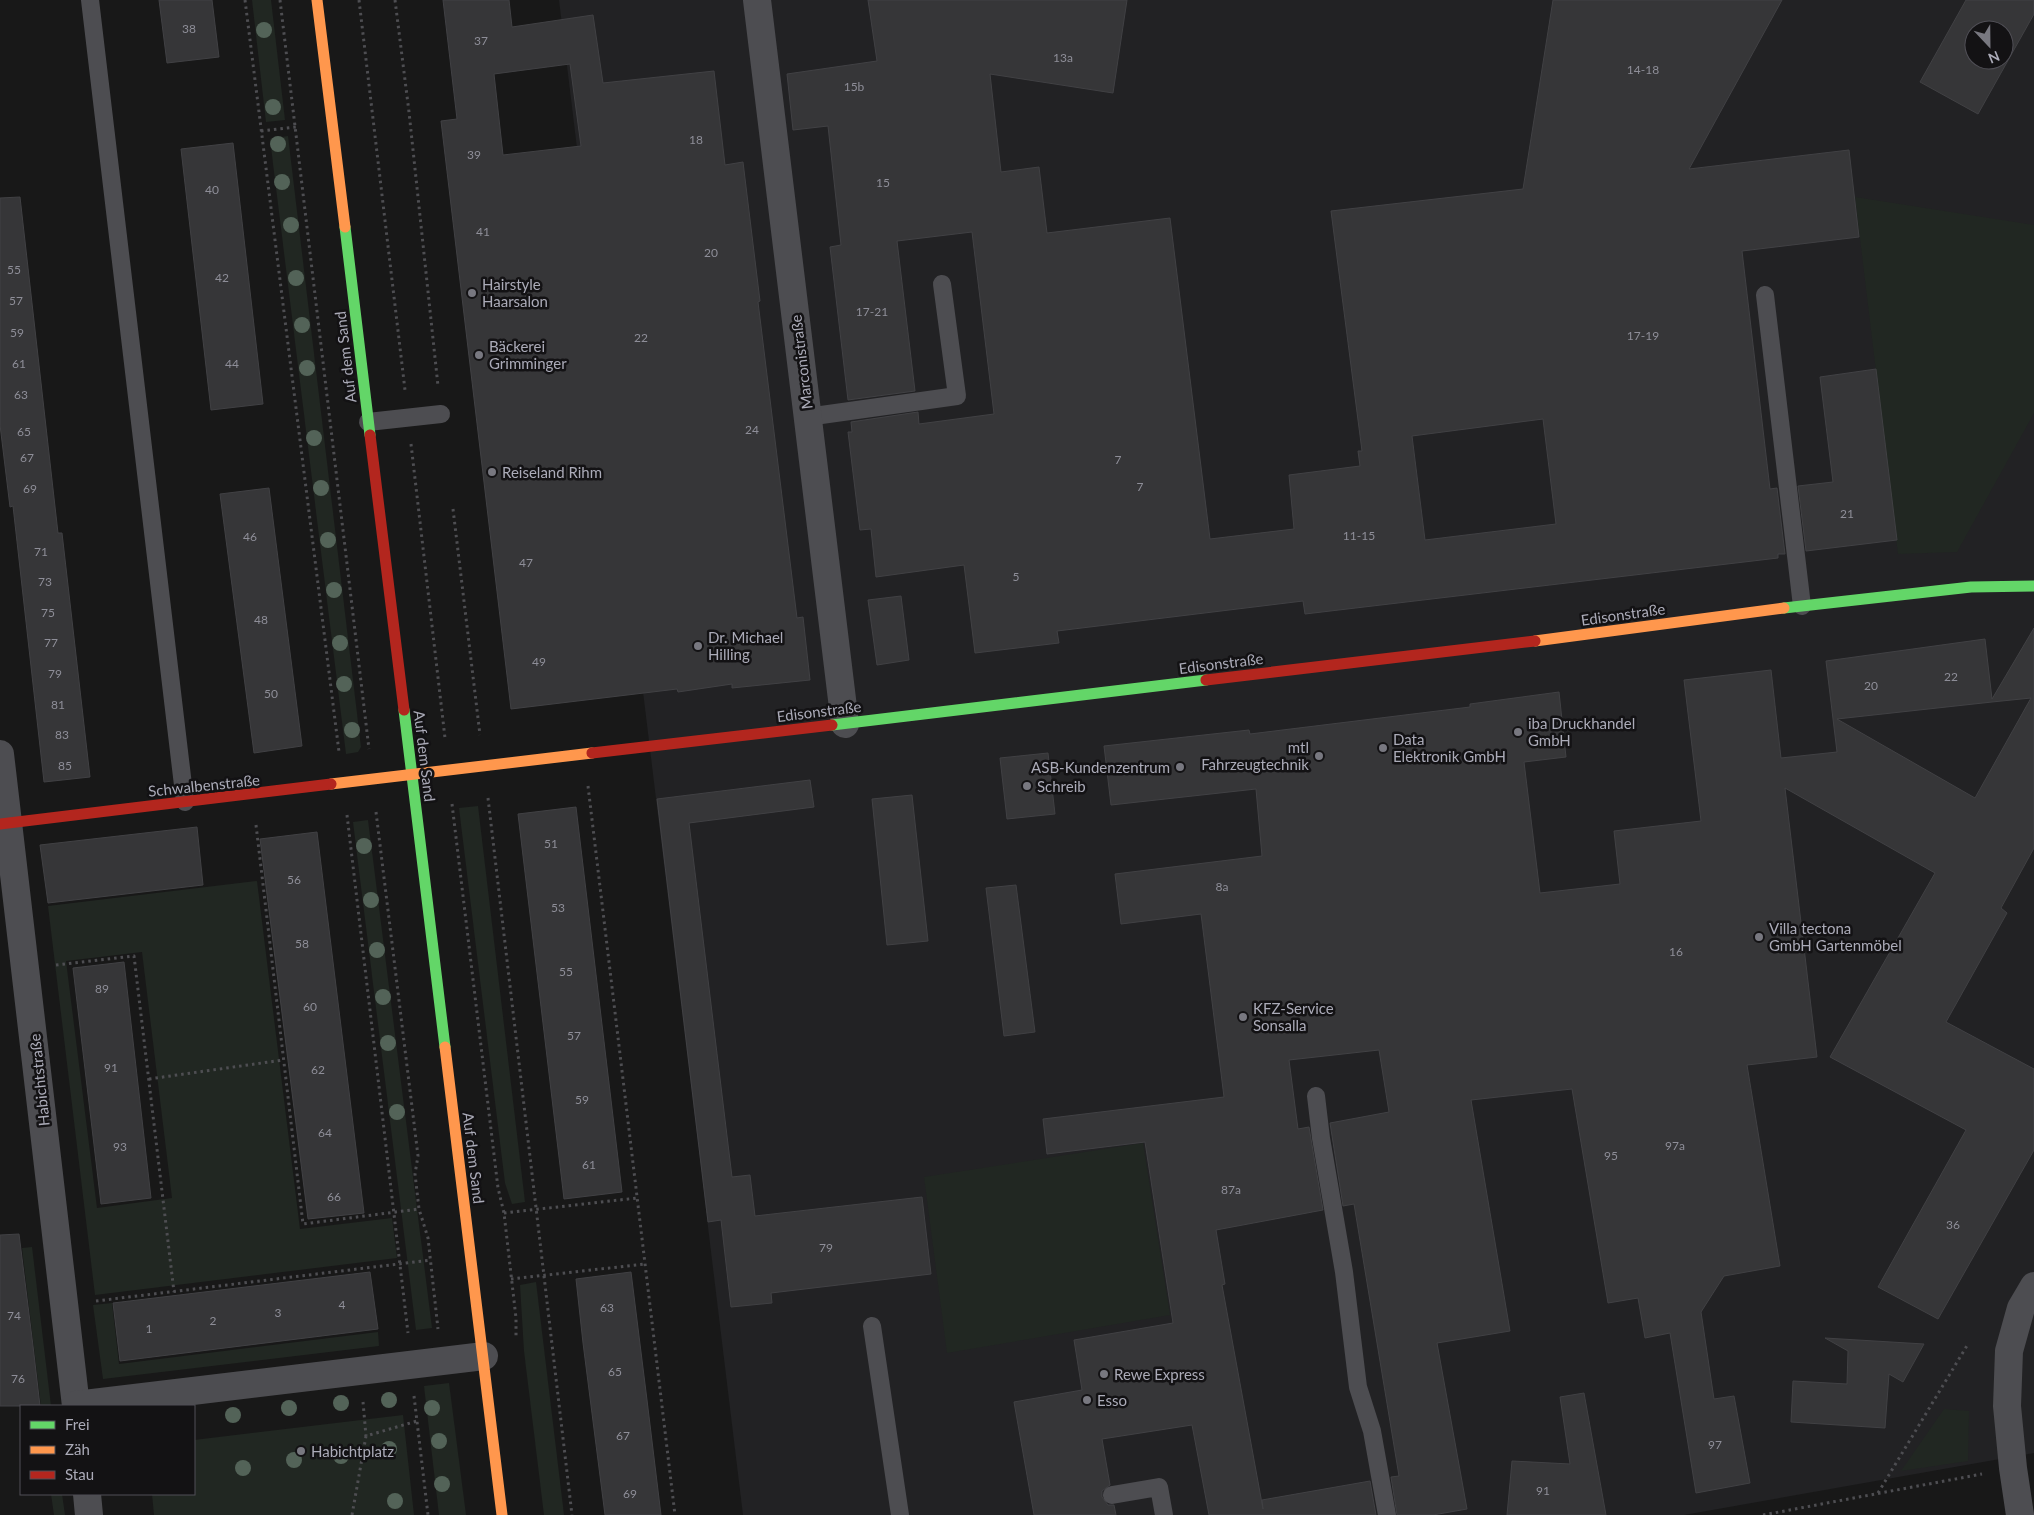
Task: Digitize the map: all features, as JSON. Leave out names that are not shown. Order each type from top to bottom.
[{"type":"street","name":"Auf dem Sand","points":[[317,0],[502,1515]]},
{"type":"street","name":"Marconistraße","points":[[757,0],[845,724]]},
{"type":"street","name":"Edisonstraße","points":[[412,776],[1550,639],[1802,606],[1971,587],[2034,586]]},
{"type":"street","name":"Habichtstraße","points":[[0,754],[4,824],[26,968],[76,1405]]},
{"type":"street","name":"Schwalbenstraße","points":[[4,824],[412,776]]},
{"type":"street","points":[[2020,1515],[2007,1406],[2009,1351],[2022,1308],[2034,1286]]},
{"type":"street","points":[[84,1405],[484,1356]]},
{"type":"street","points":[[87,1495],[90,1515]]},
{"type":"lane","points":[[90,0],[185,802]]},
{"type":"lane","points":[[807,417],[957,396],[942,284]]},
{"type":"lane","points":[[1765,295],[1802,606]]},
{"type":"lane","points":[[368,422],[441,414]]},
{"type":"lane","points":[[1316,1096],[1321,1138],[1344,1272],[1358,1387],[1372,1431],[1387,1515]]},
{"type":"lane","points":[[872,1326],[900,1515]]},
{"type":"lane","points":[[1112,1495],[1159,1487],[1164,1515]]},
{"type":"path","points":[[245,0],[343,784],[400,1264],[417,1364],[417,1421],[428,1515]]},
{"type":"path","points":[[280,0],[418,1156],[415,1174],[419,1209],[428,1238],[431,1260],[438,1330],[417,1364]]},
{"type":"path","points":[[395,0],[410,112],[441,414]]},
{"type":"path","points":[[261,131],[332,122]]},
{"type":"path","points":[[452,509],[572,1515]]},
{"type":"path","points":[[584,755],[675,1515]]},
{"type":"path","points":[[252,795],[303,1224],[419,1209]]},
{"type":"path","points":[[26,968],[134,956],[174,1292]]},
{"type":"path","points":[[149,1079],[283,1060]]},
{"type":"path","points":[[504,1212],[637,1198]]},
{"type":"path","points":[[64,1305],[431,1260]]},
{"type":"path","points":[[512,1279],[645,1264]]},
{"type":"path","points":[[1878,1493],[1968,1344]]},
{"type":"path","points":[[352,1515],[366,1436],[417,1421]]},
{"type":"path","points":[[1763,1515],[2013,1468]]},
{"type":"shaded area","points":[[252,0],[271,0],[285,120],[266,122]]},
{"type":"shaded area","points":[[559,0],[2034,0],[2034,1453],[1684,1515],[743,1515]]},
{"type":"shaded area","points":[[288,136],[361,747],[358,752],[346,754],[270,139]]},
{"type":"shaded area","points":[[1855,197],[2034,225],[2034,413],[1957,552],[1898,554]]},
{"type":"shaded area","points":[[478,806],[525,1202],[512,1204],[505,1183],[459,808]]},
{"type":"shaded area","points":[[368,820],[432,1328],[416,1330],[353,822]]},
{"type":"shaded area","points":[[257,881],[300,1229],[392,1218],[397,1258],[95,1295],[48,906]],"holes":[[[142,952],[172,1198],[97,1208],[66,961]]]},
{"type":"shaded area","points":[[1143,1143],[1170,1315],[947,1353],[924,1177]]},
{"type":"shaded area","points":[[32,1247],[51,1405],[41,1405],[22,1248]]},
{"type":"shaded area","points":[[536,1282],[564,1515],[544,1515],[524,1351],[520,1285]]},
{"type":"shaded area","points":[[112,1303],[119,1364],[378,1332],[379,1346],[103,1379],[93,1305]]},
{"type":"shaded area","points":[[449,1383],[466,1515],[439,1515],[424,1386]]},
{"type":"shaded area","points":[[1944,1409],[1969,1411],[1968,1461],[1901,1471]]},
{"type":"shaded area","name":"Habichtplatz","points":[[403,1415],[414,1515],[154,1515],[152,1495],[195,1495],[195,1440]]},
{"type":"shaded area","points":[[51,1495],[62,1495],[65,1515],[54,1515]]},
{"type":"building","points":[[159,0],[212,0],[219,57],[167,63]]},
{"type":"building","points":[[443,0],[509,0],[512,27],[593,15],[603,83],[714,71],[725,165],[743,162],[760,301],[758,302],[797,618],[803,617],[810,680],[732,688],[732,684],[678,692],[677,689],[511,709],[441,121],[457,119]],"holes":[[[570,64],[581,146],[503,155],[494,74]]]},
{"type":"building","points":[[868,0],[1127,0],[1113,93],[990,74],[1001,172],[1039,167],[1047,233],[1170,218],[1210,539],[1294,529],[1289,475],[1360,466],[1358,451],[1362,451],[1331,211],[1523,189],[1553,0],[1782,0],[1689,169],[1849,150],[1859,237],[1742,251],[1770,489],[1777,488],[1785,554],[1778,554],[1778,558],[1305,614],[1303,601],[1057,631],[1059,643],[975,653],[964,565],[876,577],[871,529],[860,530],[848,432],[852,432],[851,422],[918,412],[919,424],[994,414],[972,232],[897,241],[915,391],[848,400],[830,247],[841,245],[828,126],[793,130],[787,74],[877,61]],"holes":[[[1543,419],[1556,524],[1425,540],[1412,436]]]},
{"type":"building","points":[[1966,0],[2034,0],[2034,14],[2014,50],[2014,20],[1964,20],[1964,70],[2003,70],[1978,114],[1920,82]]},
{"type":"building","points":[[233,143],[263,404],[211,410],[181,149]]},
{"type":"building","points":[[20,197],[58,533],[62,533],[90,777],[44,782],[13,506],[10,507],[0,425],[0,198]]},
{"type":"building","points":[[1876,369],[1897,540],[1806,551],[1798,486],[1833,482],[1820,377]]},
{"type":"building","points":[[269,488],[302,746],[254,753],[220,494]]},
{"type":"building","points":[[901,596],[909,660],[877,665],[868,600]]},
{"type":"building","points":[[2034,628],[2034,848],[2001,908],[2007,913],[1946,1022],[2034,1069],[2034,1150],[1938,1319],[1878,1287],[1966,1130],[1830,1057],[1935,873],[1785,788],[1817,1057],[1747,1065],[1780,1266],[1724,1276],[1701,1312],[1714,1399],[1734,1396],[1750,1483],[1696,1493],[1670,1333],[1645,1338],[1638,1298],[1608,1303],[1572,1089],[1471,1100],[1510,1331],[1437,1343],[1467,1509],[1433,1515],[1397,1515],[1391,1477],[1399,1476],[1354,1204],[1343,1206],[1330,1123],[1389,1112],[1379,1050],[1289,1060],[1298,1129],[1309,1127],[1323,1210],[1216,1230],[1225,1284],[1222,1285],[1263,1509],[1262,1500],[1370,1481],[1376,1515],[1209,1515],[1192,1425],[1102,1439],[1110,1485],[1102,1491],[1102,1497],[1108,1505],[1114,1505],[1116,1515],[1034,1515],[1014,1402],[1082,1390],[1074,1340],[1173,1323],[1145,1142],[1047,1154],[1043,1119],[1224,1097],[1201,914],[1121,924],[1115,874],[1262,856],[1256,789],[1111,805],[1104,746],[1249,730],[1250,734],[1470,707],[1470,704],[1559,692],[1566,757],[1524,762],[1540,893],[1620,884],[1614,831],[1701,821],[1684,680],[1771,670],[1781,758],[1837,752],[1826,661],[1985,639],[1992,699]],"holes":[[[2031,698],[1975,798],[1837,719]]]},
{"type":"building","name":"Schreib","points":[[1048,753],[1055,814],[1007,819],[1000,758]]},
{"type":"building","points":[[810,780],[814,807],[689,823],[732,1177],[750,1175],[755,1216],[922,1197],[931,1274],[771,1293],[772,1303],[731,1307],[721,1220],[708,1222],[657,799]]},
{"type":"building","points":[[912,795],[928,941],[887,945],[872,799]]},
{"type":"building","points":[[576,807],[622,1192],[564,1199],[518,814]]},
{"type":"building","points":[[197,827],[203,885],[48,903],[40,845]]},
{"type":"building","points":[[317,832],[364,1213],[308,1219],[260,839]]},
{"type":"building","points":[[1016,885],[1035,1032],[1004,1036],[986,888]]},
{"type":"building","points":[[124,962],[151,1198],[101,1204],[73,968]]},
{"type":"building","points":[[19,1234],[40,1405],[0,1406],[0,1235]]},
{"type":"building","points":[[370,1272],[378,1329],[120,1361],[113,1303]]},
{"type":"building","points":[[631,1272],[661,1515],[605,1515],[583,1343],[576,1279]]},
{"type":"building","points":[[1825,1338],[1924,1344],[1903,1382],[1889,1374],[1885,1428],[1791,1422],[1793,1381],[1847,1384],[1848,1351]]},
{"type":"building","points":[[1584,1393],[1606,1515],[1507,1515],[1512,1461],[1570,1464],[1560,1397]]},
{"type":"traffic: fast","points":[[345,227],[370,435]]},
{"type":"traffic: fast","points":[[1784,608],[1971,587],[2034,586]]},
{"type":"traffic: fast","points":[[832,725],[1206,680]]},
{"type":"traffic: fast","points":[[404,710],[445,1047]]},
{"type":"traffic: slow","points":[[317,0],[345,227]]},
{"type":"traffic: slow","points":[[1535,641],[1784,608]]},
{"type":"traffic: slow","points":[[331,784],[592,753]]},
{"type":"traffic: slow","points":[[445,1047],[502,1515]]},
{"type":"traffic: jam","points":[[370,435],[404,710]]},
{"type":"traffic: jam","points":[[1206,680],[1535,641]]},
{"type":"traffic: jam","points":[[592,753],[832,725]]},
{"type":"traffic: jam","points":[[0,824],[331,784]]},
{"type":"place","name":"Hairstyle Haarsalon","points":[[472,293]]},
{"type":"place","name":"Bäckerei Grimminger","points":[[479,355]]},
{"type":"place","name":"Reiseland Rihm","points":[[492,472]]},
{"type":"place","name":"Dr. Michael Hilling","points":[[698,646]]},
{"type":"place","name":"iba Druckhandel GmbH","points":[[1518,732]]},
{"type":"place","name":"Data Elektronik GmbH","points":[[1383,748]]},
{"type":"place","name":"mtl Fahrzeugtechnik","points":[[1319,756]]},
{"type":"place","name":"ASB-Kundenzentrum","points":[[1180,767]]},
{"type":"place","name":"Schreib","points":[[1027,786]]},
{"type":"place","name":"Villa tectona GmbH Gartenmöbel","points":[[1759,937]]},
{"type":"place","name":"KFZ-Service Sonsalla","points":[[1243,1017]]},
{"type":"place","name":"Rewe Express","points":[[1104,1374]]},
{"type":"place","name":"Esso","points":[[1087,1400]]},
{"type":"place","name":"Habichtplatz","points":[[301,1451]]}]
